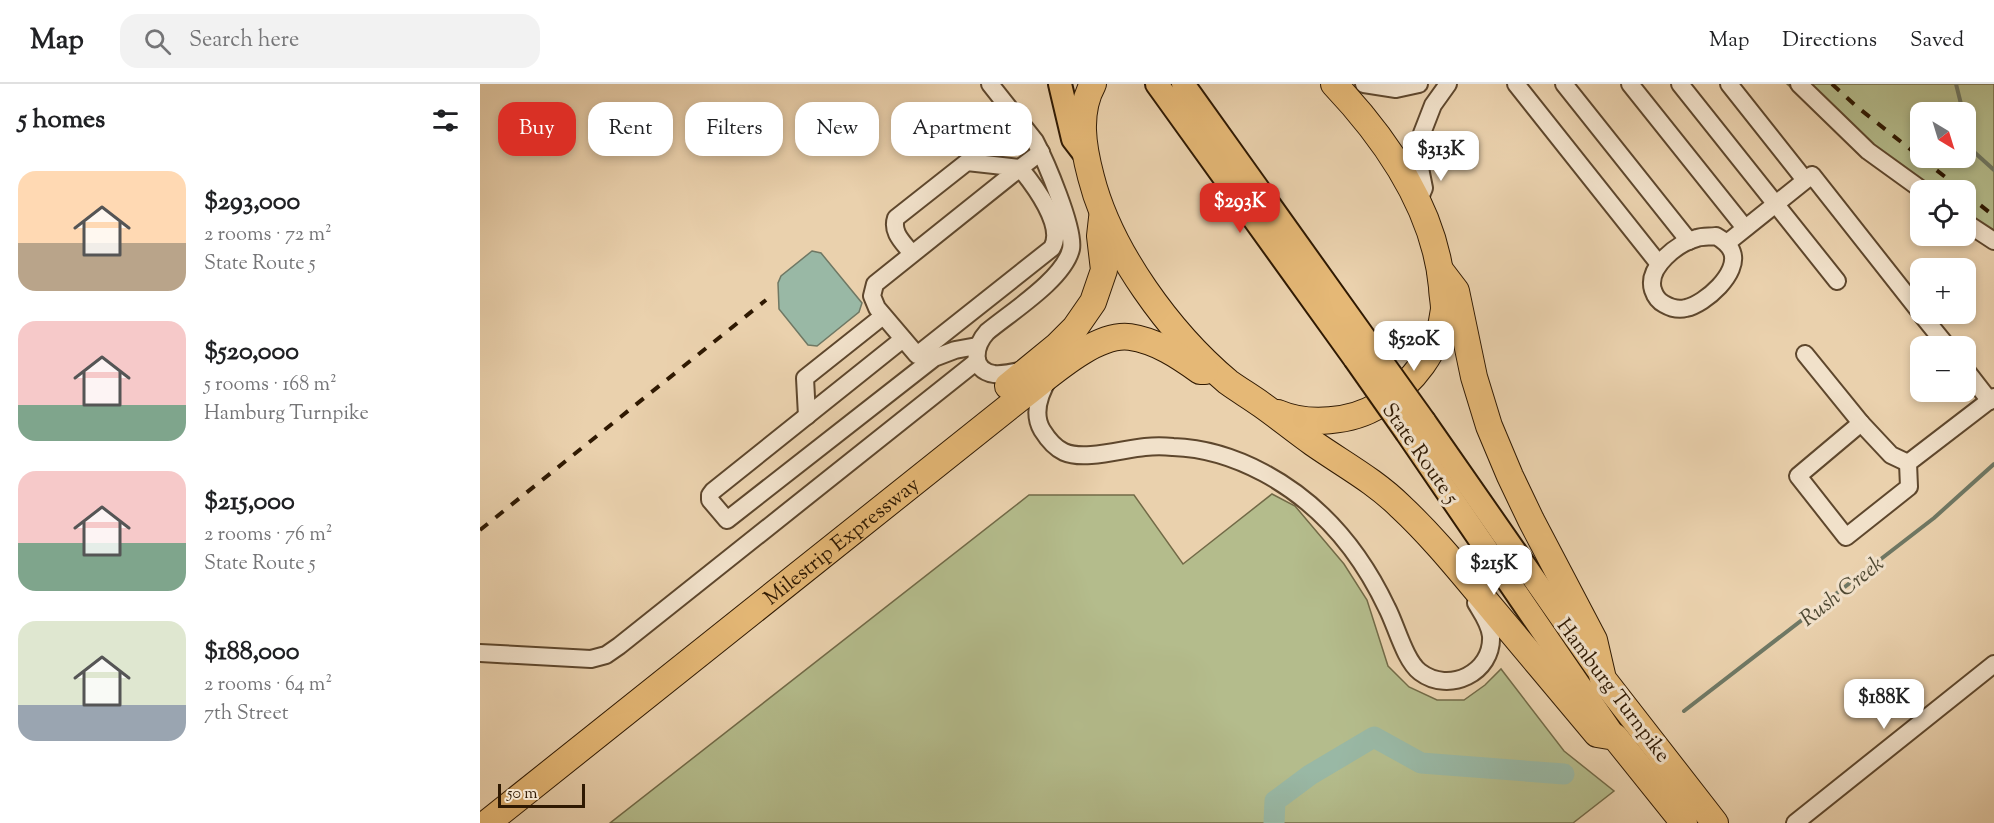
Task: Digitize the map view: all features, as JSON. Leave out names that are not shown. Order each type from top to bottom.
[{"type":"highway","points":[[1093,84],[1085,107],[1082,129],[1085,155],[1093,187],[1133,271],[1150,296],[1181,334],[1217,372],[1246,395],[1387,493],[1445,553],[1597,734],[1615,737]]},
{"type":"highway","points":[[1262,405],[1287,416],[1311,420],[1336,420],[1374,408],[1393,396],[1423,365],[1436,339],[1444,309],[1436,250],[1418,202],[1372,129],[1334,84]]},
{"type":"highway","name":"Milestrip Expressway","points":[[487,823],[1042,370],[1058,345],[1075,328],[1093,302],[1104,270],[1100,236],[1103,211]]},
{"type":"highway","points":[[1440,270],[1456,291],[1474,377],[1489,426],[1527,511],[1594,640],[1603,679]]},
{"type":"highway","name":"Milestrip Expressway","points":[[480,808],[1042,370],[1109,339],[1128,336],[1163,348],[1200,371],[1217,372]]},
{"type":"highway","name":"Hamburg Turnpike","points":[[1603,679],[1715,823]]},
{"type":"highway","name":"State Route 5","points":[[1615,737],[1684,823]]},
{"type":"highway","points":[[508,823],[535,785]]},
{"type":"main road","points":[[1060,84],[1073,139],[1085,155]]},
{"type":"main road","points":[[1183,84],[1363,353]]},
{"type":"main road","name":"State Route 5","points":[[1157,85],[1363,353],[1415,427],[1615,737]]},
{"type":"main road","name":"Hamburg Turnpike","points":[[1415,427],[1603,679]]},
{"type":"street","points":[[990,84],[1041,152],[1058,192],[1070,234],[1071,247],[1061,269],[1051,280],[979,340],[977,353],[981,367],[991,373],[1042,370],[1043,389],[1038,404],[1040,428],[1054,445],[1064,452],[1076,455],[1148,447],[1197,450],[1242,462],[1280,482],[1321,512],[1362,562],[1375,582],[1411,662],[1418,671],[1439,681],[1453,682],[1466,678],[1479,668],[1488,654],[1491,636],[1484,616],[1445,553]]},
{"type":"street","points":[[1364,84],[1405,89],[1419,84]]},
{"type":"street","points":[[1418,202],[1424,188],[1418,158],[1419,141],[1433,105],[1448,84]]},
{"type":"street","points":[[1516,84],[1659,264]]},
{"type":"street","points":[[1564,84],[1689,241]]},
{"type":"street","points":[[1630,84],[1745,228]]},
{"type":"street","points":[[1680,84],[1838,280]]},
{"type":"street","points":[[1729,84],[1805,180]]},
{"type":"street","points":[[1799,84],[1868,151],[1910,181]]},
{"type":"street","points":[[977,353],[955,350],[917,355],[877,308],[872,296],[875,284],[1041,152]]},
{"type":"street","points":[[903,339],[712,491],[710,500],[727,520],[930,353],[1052,248],[1056,241],[1056,232],[1039,191],[1020,168],[967,162],[896,218],[893,226],[895,232],[912,254]]},
{"type":"street","points":[[1727,243],[1812,175],[1910,299]]},
{"type":"street","points":[[1976,230],[1994,242]]},
{"type":"street","points":[[1698,237],[1716,237],[1727,243],[1732,252],[1733,261],[1728,274],[1718,288],[1687,308],[1675,309],[1661,303],[1652,285],[1659,264],[1689,241],[1698,237]]},
{"type":"street","points":[[807,416],[805,378],[883,316]]},
{"type":"street","points":[[1930,324],[1939,336]]},
{"type":"street","points":[[480,653],[591,659],[606,655],[977,353]]},
{"type":"street","points":[[1805,354],[1861,423],[1891,455],[1908,463]]},
{"type":"street","points":[[1908,463],[1992,399],[1976,381]]},
{"type":"street","points":[[1861,423],[1798,476],[1846,537],[1909,487],[1908,463]]},
{"type":"street","points":[[1795,823],[1994,664]]},
{"type":"shaded area","points":[[1787,84],[1994,84],[1994,248],[1976,236],[1976,180],[1910,180],[1910,183],[1845,137]]},
{"type":"shaded area","points":[[812,251],[821,253],[862,303],[859,312],[817,346],[808,345],[779,309],[778,283],[781,276]]},
{"type":"shaded area","points":[[1272,494],[1295,506],[1344,564],[1367,600],[1388,666],[1409,687],[1437,700],[1464,700],[1485,685],[1501,669],[1564,751],[1614,791],[1573,823],[610,823],[1029,495],[1134,495],[1183,564]]},
{"type":"waterway","name":"Rush Creek","points":[[1956,84],[1960,102]]},
{"type":"waterway","name":"Rush Creek","points":[[1976,154],[1994,170]]},
{"type":"waterway","name":"Rush Creek","points":[[1684,711],[1934,518],[1994,464]]},
{"type":"waterway","name":"Rush Creek","points":[[1274,823],[1275,801],[1310,775],[1374,737],[1421,763],[1564,774]]},
{"type":"railway","points":[[1832,84],[1910,149]]},
{"type":"railway","points":[[1934,168],[1949,180]]},
{"type":"railway","points":[[1976,202],[1994,216]]},
{"type":"railway","points":[[480,530],[766,300]]}]
